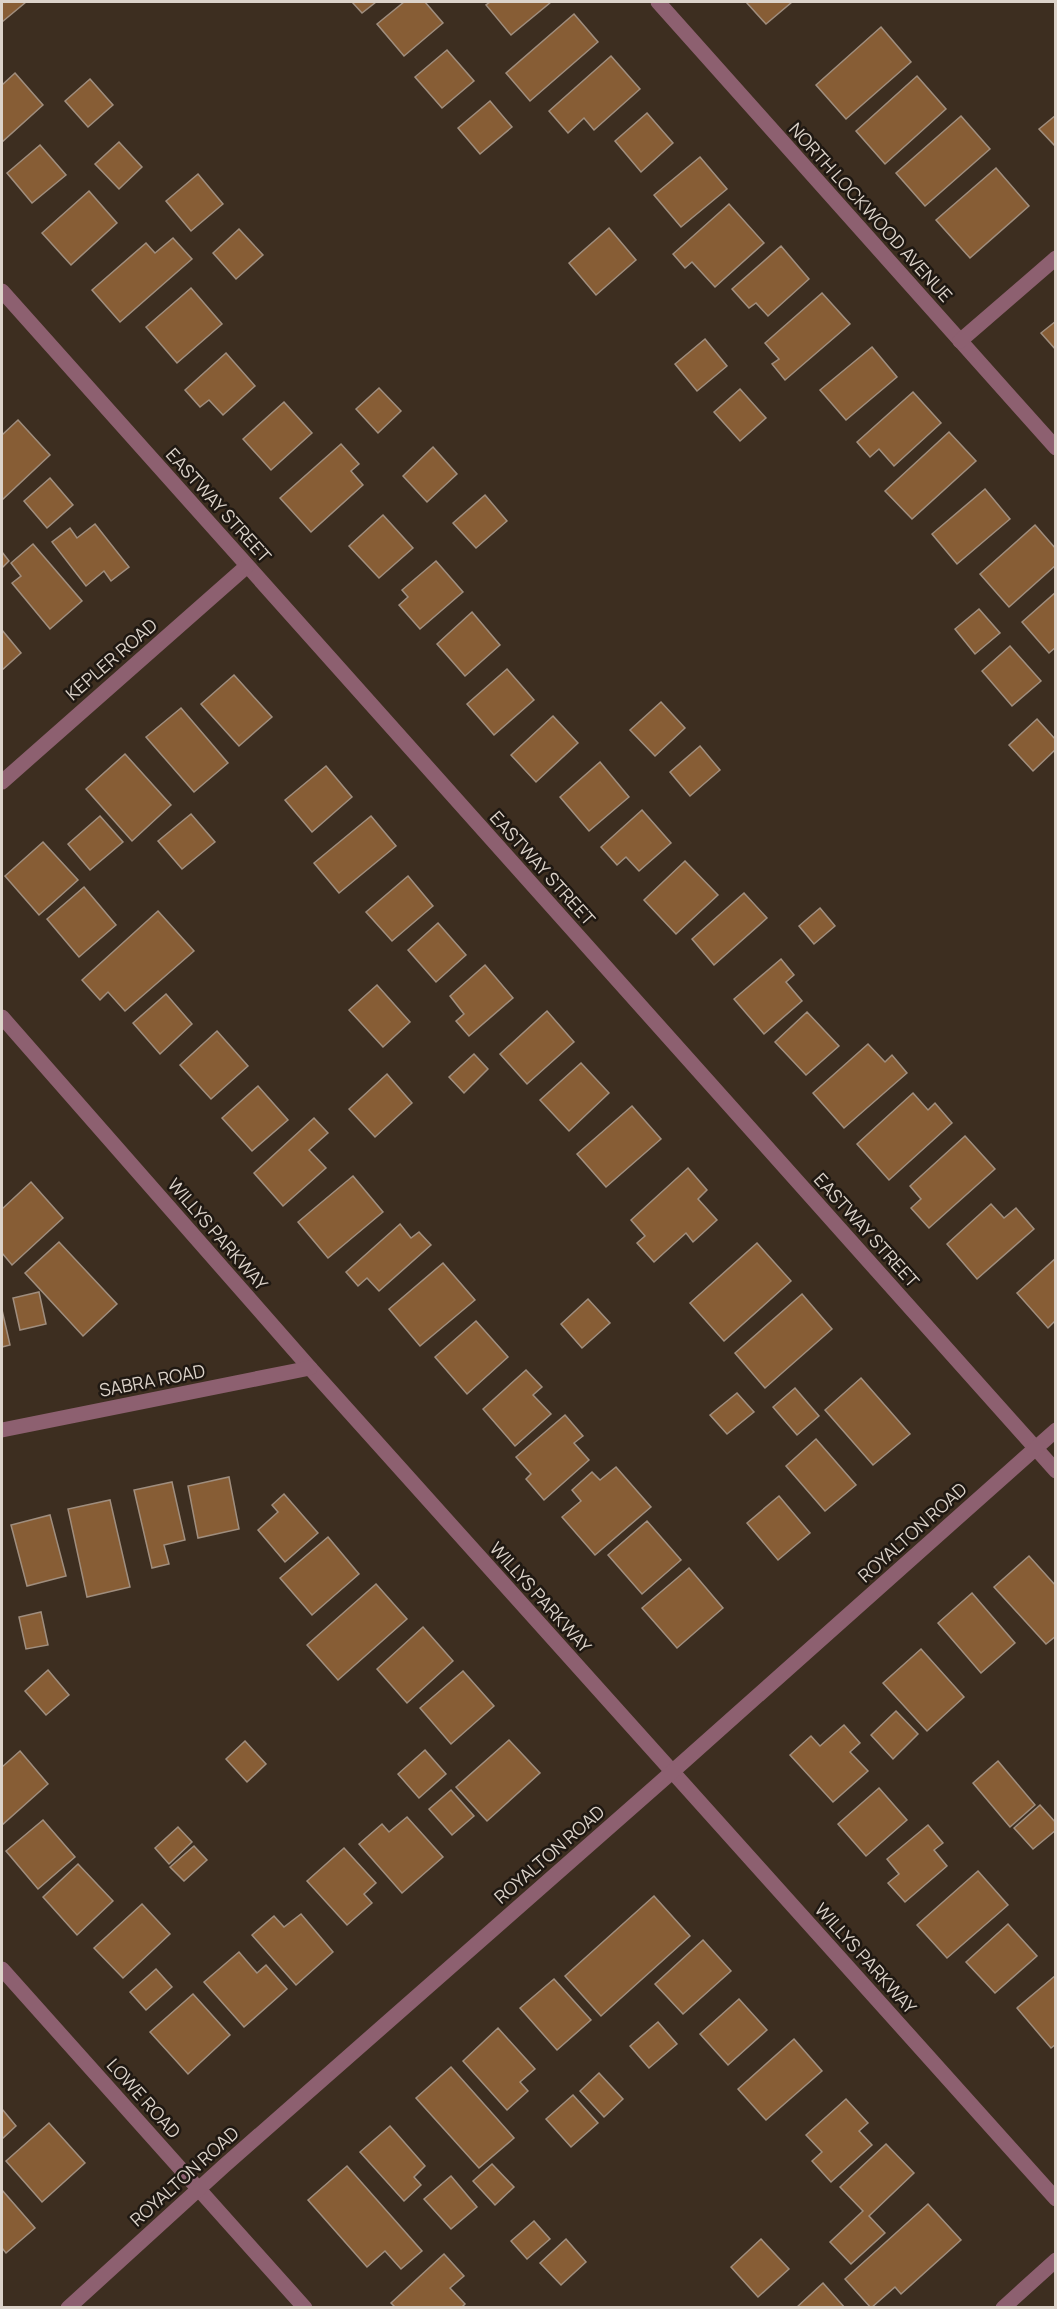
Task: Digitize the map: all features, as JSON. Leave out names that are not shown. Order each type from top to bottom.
[{"type":"street","name":"NORTH LOCKWOOD AVENUE","points":[[658,2],[1056,448]]},
{"type":"street","points":[[960,341],[1056,258]]},
{"type":"street","name":"EASTWAY STREET","points":[[2,291],[1056,1470]]},
{"type":"street","name":"KEPLER ROAD","points":[[2,782],[247,566]]},
{"type":"street","name":"WILLYS PARKWAY","points":[[2,1017],[310,1368],[1056,2199]]},
{"type":"street","name":"SABRA ROAD","points":[[2,1430],[310,1368]]},
{"type":"street","name":"ROYALTON ROAD","points":[[68,2307],[199,2188],[1056,1430]]},
{"type":"street","name":"LOWE ROAD","points":[[2,1969],[305,2307]]},
{"type":"street","points":[[1003,2307],[1056,2260]]},
{"type":"building","points":[[2,2],[26,2],[2,22]]},
{"type":"building","points":[[352,2],[376,2],[362,13]]},
{"type":"building","points":[[404,2],[425,2],[443,23],[404,56],[377,24]]},
{"type":"building","points":[[490,2],[551,2],[511,35],[486,5]]},
{"type":"building","points":[[746,2],[792,2],[766,24]]},
{"type":"building","points":[[574,14],[598,42],[530,101],[506,73]]},
{"type":"building","points":[[881,27],[911,62],[846,119],[816,85]]},
{"type":"building","points":[[447,50],[474,81],[442,108],[415,77]]},
{"type":"building","points":[[611,56],[640,89],[594,130],[584,118],[568,133],[549,111]]},
{"type":"building","points":[[15,73],[43,105],[2,142],[2,85]]},
{"type":"building","points":[[917,76],[946,109],[885,164],[856,131]]},
{"type":"building","points":[[90,79],[113,105],[88,127],[65,101]]},
{"type":"building","points":[[490,101],[512,127],[480,154],[458,128]]},
{"type":"building","points":[[647,113],[673,143],[641,172],[615,141]]},
{"type":"building","points":[[1056,115],[1056,147],[1039,129]]},
{"type":"building","points":[[961,116],[990,149],[925,206],[896,173]]},
{"type":"building","points":[[119,142],[142,167],[119,189],[95,164]]},
{"type":"building","points":[[40,145],[66,175],[32,203],[7,173]]},
{"type":"building","points":[[700,157],[727,189],[681,227],[654,195]]},
{"type":"building","points":[[996,168],[1029,206],[970,258],[936,220]]},
{"type":"building","points":[[198,174],[223,204],[191,231],[166,201]]},
{"type":"building","points":[[89,191],[117,223],[71,265],[42,233]]},
{"type":"building","points":[[729,204],[764,243],[715,287],[692,262],[685,268],[673,254]]},
{"type":"building","points":[[609,228],[636,260],[596,295],[569,263]]},
{"type":"building","points":[[239,229],[263,255],[236,279],[213,253]]},
{"type":"building","points":[[173,238],[192,259],[120,322],[92,290],[146,243],[155,253]]},
{"type":"building","points":[[781,246],[809,279],[768,316],[756,303],[749,308],[732,289]]},
{"type":"building","points":[[191,288],[222,324],[177,363],[146,327]]},
{"type":"building","points":[[822,293],[850,324],[785,380],[772,364],[779,359],[765,343]]},
{"type":"building","points":[[1056,321],[1056,350],[1041,333]]},
{"type":"building","points":[[705,339],[727,366],[697,391],[675,364]]},
{"type":"building","points":[[872,347],[897,377],[846,420],[820,390]]},
{"type":"building","points":[[226,353],[255,386],[223,415],[209,400],[200,407],[185,390]]},
{"type":"building","points":[[379,388],[401,411],[378,433],[356,409]]},
{"type":"building","points":[[740,389],[766,418],[740,441],[714,412]]},
{"type":"building","points":[[913,392],[941,423],[894,466],[879,449],[870,457],[857,442]]},
{"type":"building","points":[[284,402],[312,433],[271,470],[243,439]]},
{"type":"building","points":[[18,420],[50,455],[2,500],[2,435]]},
{"type":"building","points":[[949,432],[976,461],[912,519],[885,491]]},
{"type":"building","points":[[341,444],[359,464],[351,471],[363,485],[311,532],[280,498]]},
{"type":"building","points":[[433,447],[457,474],[427,502],[403,476]]},
{"type":"building","points":[[50,478],[73,505],[47,528],[24,501]]},
{"type":"building","points":[[985,489],[1010,519],[957,564],[932,534]]},
{"type":"building","points":[[485,495],[507,521],[476,548],[453,523]]},
{"type":"building","points":[[383,515],[413,548],[379,578],[349,546]]},
{"type":"building","points":[[95,524],[129,567],[111,581],[104,571],[86,586],[52,542],[70,528],[77,538]]},
{"type":"building","points":[[1035,525],[1056,549],[1056,565],[1009,607],[980,574]]},
{"type":"building","points":[[33,544],[82,601],[50,629],[12,583],[21,576],[11,563]]},
{"type":"building","points":[[2,552],[9,561],[2,568]]},
{"type":"building","points":[[436,561],[463,592],[420,629],[399,605],[408,597],[402,590]]},
{"type":"building","points":[[1056,592],[1056,647],[1049,653],[1022,622]]},
{"type":"building","points":[[979,609],[1000,633],[975,654],[955,629]]},
{"type":"building","points":[[472,612],[500,645],[465,676],[437,644]]},
{"type":"building","points":[[2,630],[21,653],[2,670]]},
{"type":"building","points":[[1010,646],[1041,681],[1012,706],[982,671]]},
{"type":"building","points":[[507,669],[534,700],[494,735],[467,704]]},
{"type":"building","points":[[234,675],[272,717],[239,746],[201,704]]},
{"type":"building","points":[[661,702],[685,728],[655,756],[630,730]]},
{"type":"building","points":[[181,708],[228,763],[194,792],[146,737]]},
{"type":"building","points":[[553,716],[578,743],[536,782],[511,755]]},
{"type":"building","points":[[1037,719],[1056,740],[1056,749],[1033,771],[1009,745]]},
{"type":"building","points":[[700,746],[720,770],[690,796],[670,772]]},
{"type":"building","points":[[125,754],[171,805],[132,841],[86,789]]},
{"type":"building","points":[[600,762],[629,797],[589,831],[560,797]]},
{"type":"building","points":[[326,766],[352,797],[312,832],[285,800]]},
{"type":"building","points":[[642,810],[671,843],[639,871],[626,857],[617,865],[601,847]]},
{"type":"building","points":[[191,814],[215,842],[182,869],[158,841]]},
{"type":"building","points":[[100,816],[123,842],[90,870],[68,844]]},
{"type":"building","points":[[371,816],[396,846],[339,893],[314,863]]},
{"type":"building","points":[[43,842],[78,880],[39,915],[5,876]]},
{"type":"building","points":[[685,861],[718,895],[676,934],[644,900]]},
{"type":"building","points":[[408,876],[433,906],[392,941],[366,912]]},
{"type":"building","points":[[84,887],[116,925],[79,957],[47,919]]},
{"type":"building","points":[[744,893],[767,918],[714,965],[692,939]]},
{"type":"building","points":[[820,908],[835,926],[814,944],[799,926]]},
{"type":"building","points":[[158,911],[194,951],[125,1011],[108,992],[100,1000],[82,980]]},
{"type":"building","points":[[438,923],[466,955],[436,982],[408,950]]},
{"type":"building","points":[[781,959],[794,975],[786,982],[802,1001],[764,1034],[734,999]]},
{"type":"building","points":[[485,965],[513,998],[469,1036],[456,1021],[464,1014],[450,996]]},
{"type":"building","points":[[377,985],[410,1022],[383,1047],[349,1010]]},
{"type":"building","points":[[166,994],[192,1024],[160,1054],[133,1023]]},
{"type":"building","points":[[547,1011],[574,1042],[527,1084],[500,1054]]},
{"type":"building","points":[[807,1012],[839,1046],[806,1075],[775,1042]]},
{"type":"building","points":[[217,1031],[248,1066],[211,1099],[180,1065]]},
{"type":"building","points":[[868,1044],[885,1062],[892,1055],[907,1073],[844,1128],[813,1093]]},
{"type":"building","points":[[474,1054],[488,1069],[464,1093],[449,1077]]},
{"type":"building","points":[[581,1063],[609,1093],[569,1131],[540,1100]]},
{"type":"building","points":[[387,1074],[412,1103],[375,1137],[349,1109]]},
{"type":"building","points":[[258,1086],[288,1120],[252,1151],[222,1118]]},
{"type":"building","points":[[913,1093],[928,1110],[935,1103],[952,1123],[889,1180],[857,1144]]},
{"type":"building","points":[[632,1106],[661,1139],[606,1187],[577,1154]]},
{"type":"building","points":[[314,1118],[328,1133],[309,1150],[326,1168],[283,1206],[254,1173]]},
{"type":"building","points":[[965,1136],[995,1169],[929,1228],[911,1208],[921,1199],[910,1186]]},
{"type":"building","points":[[688,1168],[707,1190],[698,1199],[717,1220],[693,1242],[686,1233],[654,1262],[637,1243],[645,1236],[631,1220]]},
{"type":"building","points":[[353,1176],[383,1212],[328,1258],[298,1222]]},
{"type":"building","points":[[31,1182],[63,1218],[12,1265],[2,1253],[2,1209]]},
{"type":"building","points":[[991,1204],[1004,1218],[1016,1208],[1034,1229],[977,1279],[947,1244]]},
{"type":"building","points":[[400,1224],[411,1238],[419,1232],[431,1245],[379,1291],[367,1278],[358,1286],[346,1272]]},
{"type":"building","points":[[59,1242],[117,1304],[83,1336],[25,1273]]},
{"type":"building","points":[[757,1243],[791,1281],[724,1341],[690,1303]]},
{"type":"building","points":[[1056,1258],[1056,1320],[1048,1328],[1017,1293]]},
{"type":"building","points":[[443,1263],[475,1300],[420,1346],[389,1309]]},
{"type":"building","points":[[39,1292],[46,1324],[20,1330],[13,1298]]},
{"type":"building","points":[[802,1294],[832,1329],[765,1388],[735,1353]]},
{"type":"building","points":[[588,1299],[610,1323],[582,1348],[561,1324]]},
{"type":"building","points":[[2,1310],[10,1345],[2,1347]]},
{"type":"building","points":[[476,1321],[508,1357],[467,1394],[435,1357]]},
{"type":"building","points":[[526,1370],[542,1387],[533,1395],[551,1414],[515,1446],[483,1409]]},
{"type":"building","points":[[861,1378],[910,1434],[873,1465],[825,1410]]},
{"type":"building","points":[[795,1388],[819,1416],[797,1435],[773,1407]]},
{"type":"building","points":[[737,1393],[754,1412],[727,1434],[710,1415]]},
{"type":"building","points":[[565,1415],[583,1436],[574,1443],[589,1460],[544,1500],[526,1479],[531,1474],[516,1457]]},
{"type":"building","points":[[816,1439],[856,1485],[825,1511],[786,1466]]},
{"type":"building","points":[[616,1467],[651,1507],[595,1555],[562,1517],[581,1501],[572,1490],[592,1472],[600,1480]]},
{"type":"building","points":[[229,1477],[239,1529],[198,1538],[188,1486]]},
{"type":"building","points":[[172,1482],[185,1540],[164,1545],[169,1564],[152,1568],[134,1490]]},
{"type":"building","points":[[284,1494],[318,1533],[285,1562],[258,1530],[278,1512],[272,1505]]},
{"type":"building","points":[[779,1496],[810,1533],[778,1560],[747,1523]]},
{"type":"building","points":[[110,1500],[130,1587],[87,1597],[68,1509]]},
{"type":"building","points":[[50,1515],[66,1576],[27,1586],[11,1525]]},
{"type":"building","points":[[647,1521],[681,1560],[642,1594],[608,1555]]},
{"type":"building","points":[[328,1537],[359,1574],[312,1615],[280,1578]]},
{"type":"building","points":[[1029,1556],[1056,1586],[1056,1636],[1046,1644],[994,1587]]},
{"type":"building","points":[[689,1568],[723,1608],[677,1648],[642,1608]]},
{"type":"building","points":[[376,1584],[407,1619],[338,1680],[307,1645]]},
{"type":"building","points":[[972,1593],[1015,1643],[981,1673],[938,1623]]},
{"type":"building","points":[[41,1612],[48,1645],[26,1649],[19,1617]]},
{"type":"building","points":[[423,1627],[453,1661],[407,1703],[377,1669]]},
{"type":"building","points":[[921,1649],[964,1697],[927,1731],[883,1683]]},
{"type":"building","points":[[48,1670],[69,1695],[46,1715],[25,1691]]},
{"type":"building","points":[[463,1671],[494,1706],[451,1744],[420,1708]]},
{"type":"building","points":[[896,1711],[918,1734],[893,1759],[871,1735]]},
{"type":"building","points":[[844,1725],[860,1743],[850,1752],[868,1771],[833,1802],[790,1755],[811,1736],[820,1746]]},
{"type":"building","points":[[509,1740],[540,1773],[487,1821],[456,1787]]},
{"type":"building","points":[[245,1741],[266,1764],[247,1782],[226,1759]]},
{"type":"building","points":[[425,1750],[446,1774],[419,1798],[398,1774]]},
{"type":"building","points":[[20,1751],[48,1784],[2,1825],[2,1767]]},
{"type":"building","points":[[998,1761],[1035,1805],[1010,1827],[973,1783]]},
{"type":"building","points":[[879,1788],[907,1820],[866,1856],[838,1824]]},
{"type":"building","points":[[451,1790],[474,1816],[452,1835],[429,1809]]},
{"type":"building","points":[[1040,1805],[1056,1823],[1056,1830],[1033,1849],[1014,1828]]},
{"type":"building","points":[[407,1817],[443,1857],[402,1893],[359,1844],[382,1824],[389,1832]]},
{"type":"building","points":[[43,1820],[75,1857],[38,1889],[6,1851]]},
{"type":"building","points":[[928,1825],[943,1843],[934,1850],[947,1866],[905,1902],[888,1883],[899,1874],[887,1859]]},
{"type":"building","points":[[178,1827],[192,1842],[169,1864],[155,1848]]},
{"type":"building","points":[[194,1846],[207,1860],[184,1881],[170,1867]]},
{"type":"building","points":[[344,1848],[376,1883],[364,1894],[372,1903],[347,1925],[307,1881]]},
{"type":"building","points":[[78,1864],[113,1901],[77,1935],[43,1897]]},
{"type":"building","points":[[978,1871],[1008,1905],[947,1958],[917,1925]]},
{"type":"building","points":[[654,1896],[690,1936],[601,2016],[565,1976]]},
{"type":"building","points":[[142,1904],[170,1934],[123,1978],[94,1948]]},
{"type":"building","points":[[301,1914],[333,1952],[296,1985],[252,1935],[274,1916],[284,1927]]},
{"type":"building","points":[[1008,1924],[1037,1956],[995,1993],[966,1962]]},
{"type":"building","points":[[703,1940],[731,1971],[683,2014],[655,1984]]},
{"type":"building","points":[[239,1952],[257,1973],[266,1965],[287,1989],[244,2027],[204,1982]]},
{"type":"building","points":[[156,1969],[172,1987],[146,2010],[130,1992]]},
{"type":"building","points":[[1056,1975],[1056,2044],[1051,2048],[1017,2008]]},
{"type":"building","points":[[554,1979],[591,2020],[557,2050],[520,2008]]},
{"type":"building","points":[[193,1994],[230,2035],[188,2074],[150,2032]]},
{"type":"building","points":[[739,1999],[767,2030],[728,2065],[700,2034]]},
{"type":"building","points":[[658,2022],[677,2044],[649,2068],[630,2046]]},
{"type":"building","points":[[498,2028],[535,2069],[520,2082],[528,2091],[507,2110],[463,2061]]},
{"type":"building","points":[[794,2039],[822,2071],[766,2120],[738,2089]]},
{"type":"building","points":[[451,2067],[514,2138],[479,2168],[416,2098]]},
{"type":"building","points":[[599,2073],[623,2099],[604,2117],[580,2091]]},
{"type":"building","points":[[573,2095],[598,2123],[571,2147],[546,2119]]},
{"type":"building","points":[[846,2099],[868,2123],[859,2131],[872,2145],[831,2182],[812,2161],[822,2152],[806,2135]]},
{"type":"building","points":[[2,2109],[16,2126],[2,2139]]},
{"type":"building","points":[[49,2123],[85,2163],[42,2202],[6,2161]]},
{"type":"building","points":[[390,2126],[425,2166],[414,2177],[421,2185],[404,2201],[360,2152]]},
{"type":"building","points":[[886,2144],[914,2173],[869,2216],[885,2233],[851,2264],[830,2242],[863,2211],[840,2187]]},
{"type":"building","points":[[492,2164],[514,2187],[495,2205],[473,2181]]},
{"type":"building","points":[[347,2166],[422,2251],[401,2269],[385,2251],[367,2267],[308,2200]]},
{"type":"building","points":[[451,2176],[477,2207],[451,2229],[424,2199]]},
{"type":"building","points":[[2,2190],[35,2228],[6,2253],[2,2248]]},
{"type":"building","points":[[928,2204],[961,2240],[901,2294],[895,2287],[871,2308],[845,2279]]},
{"type":"building","points":[[534,2221],[550,2239],[527,2259],[511,2241]]},
{"type":"building","points":[[566,2239],[586,2262],[561,2285],[540,2263]]},
{"type":"building","points":[[761,2239],[789,2269],[758,2297],[731,2267]]},
{"type":"building","points":[[444,2254],[464,2276],[450,2288],[465,2304],[461,2308],[396,2308],[391,2303]]},
{"type":"building","points":[[823,2283],[845,2308],[796,2308]]}]
